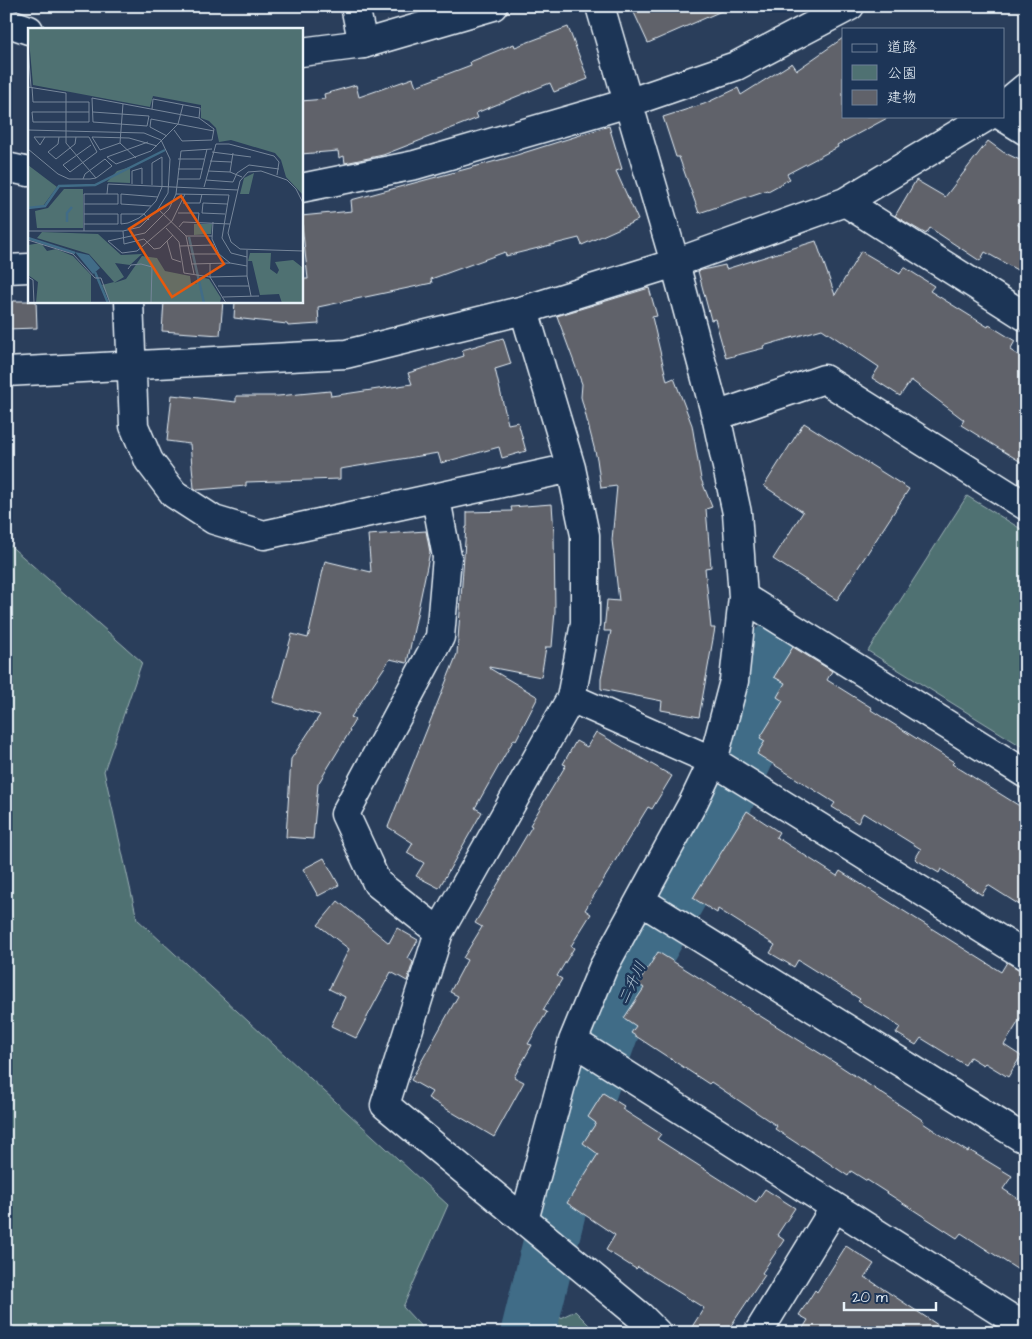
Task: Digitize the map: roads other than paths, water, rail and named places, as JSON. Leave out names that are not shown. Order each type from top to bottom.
[{"type":"street","points":[[355,6],[363,44]]},
{"type":"street","points":[[302,52],[363,44],[493,6]]},
{"type":"street","points":[[524,1220],[573,1041],[603,968],[641,901],[713,761],[734,681],[743,597],[737,513],[716,416],[600,6]]},
{"type":"street","points":[[302,188],[414,165],[628,103],[736,66],[850,6]]},
{"type":"street","points":[[6,22],[28,30]]},
{"type":"street","points":[[1004,105],[1026,87]]},
{"type":"street","points":[[1004,117],[1026,131]]},
{"type":"street","points":[[6,372],[346,354],[524,310],[674,263],[845,202],[985,118]]},
{"type":"street","points":[[6,167],[28,172]]},
{"type":"street","points":[[845,202],[1026,317]]},
{"type":"street","points":[[6,268],[28,268]]},
{"type":"street","points":[[130,302],[134,426],[149,461],[174,494],[214,520],[264,535],[436,499],[571,468]]},
{"type":"street","points":[[524,310],[571,468],[585,535],[585,623],[571,698],[439,932],[385,1105],[640,1316],[657,1333]]},
{"type":"street","points":[[716,416],[824,379],[1026,506]]},
{"type":"street","points":[[436,499],[447,557],[440,636],[346,814],[377,883],[439,932]]},
{"type":"street","points":[[743,597],[1026,774]]},
{"type":"street","points":[[571,698],[713,761],[1026,956]]},
{"type":"street","points":[[641,901],[1022,1137],[1026,1137]]},
{"type":"street","points":[[573,1041],[1026,1328]]},
{"type":"street","points":[[758,1333],[835,1208]]},
{"type":"waterway","name":"二升川","points":[[528,1333],[586,1100],[628,986],[692,873],[745,759],[775,649]]}]
